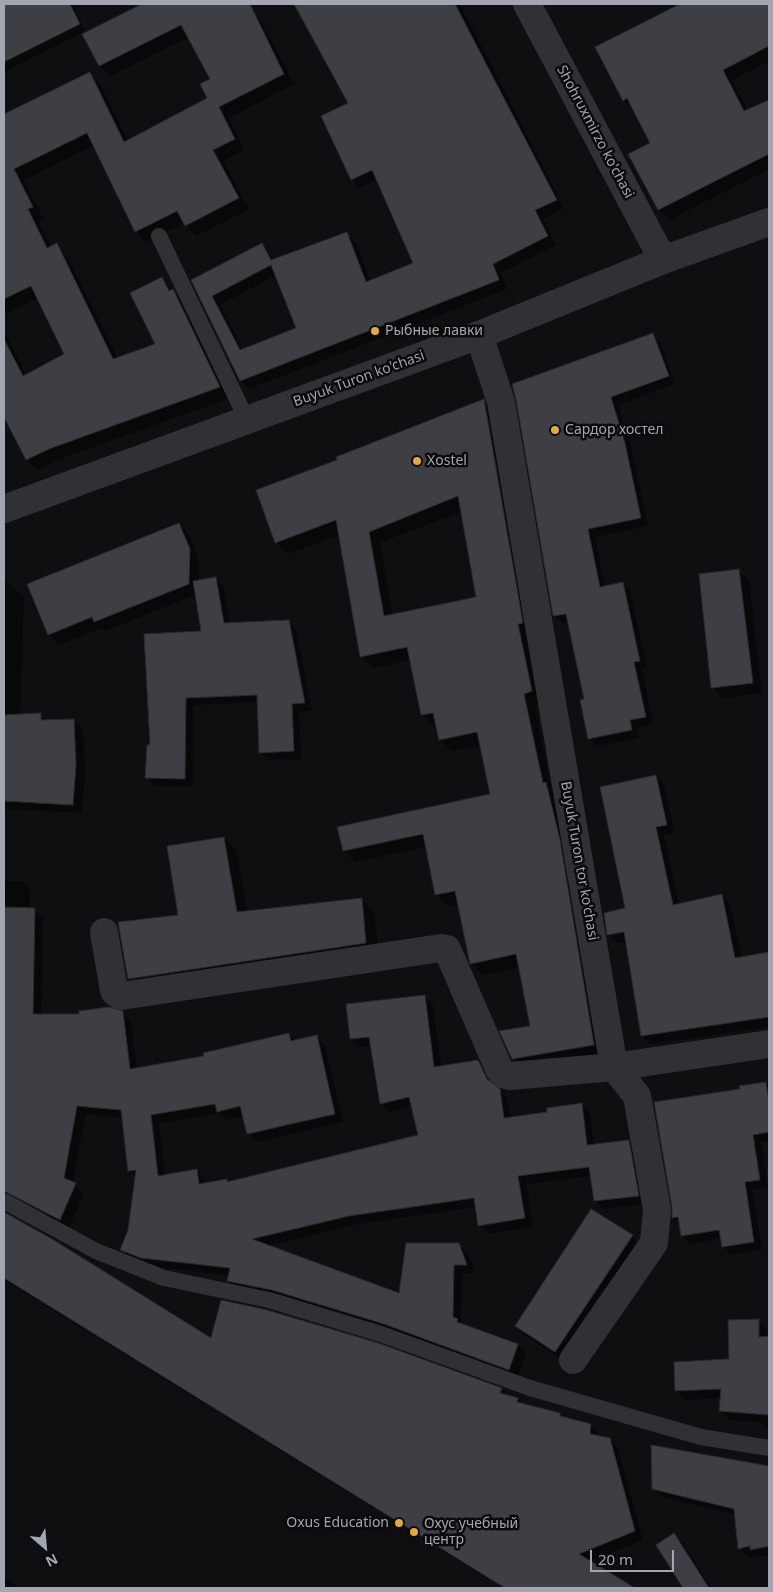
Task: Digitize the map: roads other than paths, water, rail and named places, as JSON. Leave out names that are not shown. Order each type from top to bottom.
[{"type":"street","name":"Shohruxmirzo ko'chasi","points":[[527,4],[663,260]]},
{"type":"street","name":"Buyuk Turon ko'chasi","points":[[4,509],[479,335],[663,260],[769,222]]},
{"type":"street","name":"Buyuk Turon tor ko'chasi","points":[[479,335],[501,402],[614,1067],[637,1096],[657,1210],[654,1243],[573,1360]]},
{"type":"street","points":[[104,932],[114,991],[121,996],[447,948],[499,1069],[504,1074],[510,1076],[614,1067],[769,1044]]},
{"type":"lane","points":[[158,236],[247,420]]},
{"type":"lane","points":[[4,1200],[96,1251],[164,1278],[269,1300],[381,1334],[530,1388],[701,1437],[769,1448]]},
{"type":"place","name":"Рыбные лавки","points":[[375,331]]},
{"type":"place","name":"Сардор хостел","points":[[555,430]]},
{"type":"place","name":"Xostel","points":[[417,461]]},
{"type":"place","name":"Oxus Education","points":[[399,1523]]},
{"type":"place","name":"Охус учебный центр","points":[[414,1532]]}]
